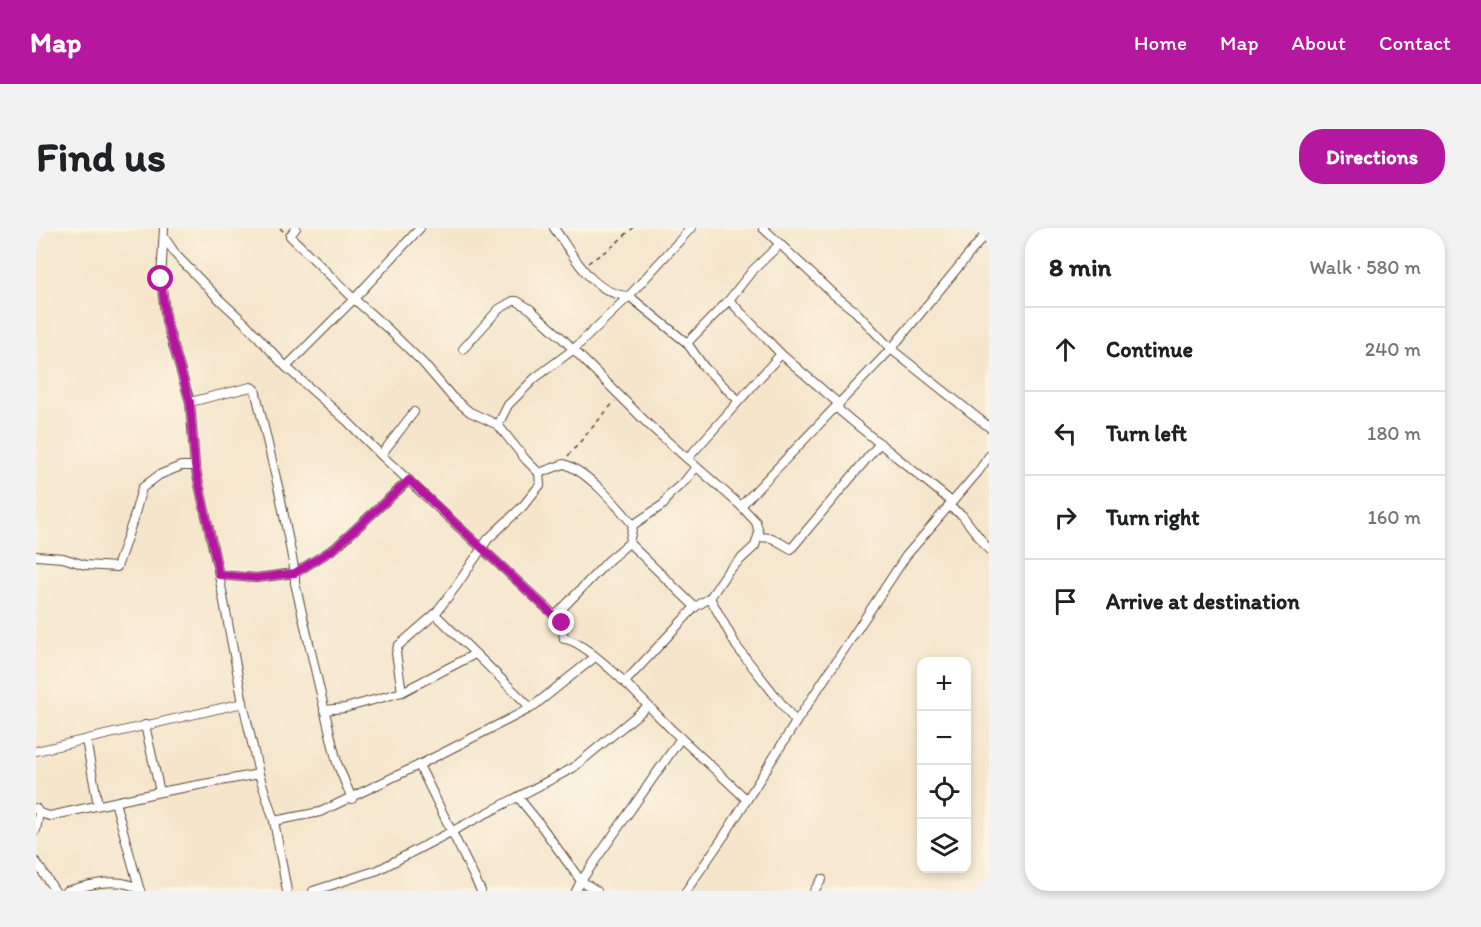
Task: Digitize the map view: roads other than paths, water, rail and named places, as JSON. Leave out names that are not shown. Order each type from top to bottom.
[{"type":"street","points":[[296,228],[290,236],[354,299],[387,327],[423,363],[452,397],[470,412],[498,425],[539,473],[540,485],[529,499],[482,546],[435,614],[398,646],[396,653],[402,692]]},
{"type":"street","points":[[286,367],[420,228]]},
{"type":"street","points":[[554,228],[589,277],[604,288],[629,296],[687,343],[704,367],[738,399]]},
{"type":"street","points":[[498,425],[508,405],[535,378],[574,349],[629,296],[690,228]]},
{"type":"street","points":[[763,228],[833,294],[855,311],[891,349],[989,427]]},
{"type":"street","points":[[741,506],[891,349],[984,236],[983,228]]},
{"type":"street","points":[[164,232],[177,256],[286,367],[482,546],[562,623],[564,639],[575,641],[625,682],[746,799]]},
{"type":"street","points":[[164,232],[161,279],[166,321],[190,402],[195,466],[219,575],[243,703],[259,774],[273,821],[287,891]]},
{"type":"street","points":[[687,343],[729,300],[752,271],[780,244]]},
{"type":"street","points":[[729,300],[782,354],[838,403],[839,410],[962,514],[989,550]]},
{"type":"street","points":[[463,349],[499,309],[517,301],[530,309],[574,349],[649,425],[756,522],[759,533],[754,546],[728,571],[710,598],[695,607],[625,682]]},
{"type":"street","points":[[688,458],[738,399],[782,354]]},
{"type":"street","points":[[190,402],[251,387],[255,389],[280,495],[295,583],[324,710],[338,763],[352,799]]},
{"type":"street","points":[[381,455],[414,412]]},
{"type":"street","points":[[758,537],[772,538],[791,549],[880,443]]},
{"type":"street","points":[[689,890],[796,722],[906,556],[989,456]]},
{"type":"street","points":[[539,473],[564,464],[579,471],[619,506],[633,525]]},
{"type":"street","points":[[36,556],[63,558],[85,565],[117,567],[142,488],[159,475],[182,466],[195,466]]},
{"type":"street","points":[[555,616],[609,560],[629,543],[633,525],[664,504],[670,494],[686,481],[696,467]]},
{"type":"street","points":[[219,575],[256,578],[295,573],[335,548],[409,480]]},
{"type":"street","points":[[629,543],[695,607]]},
{"type":"street","points":[[710,598],[736,647],[796,722]]},
{"type":"street","points":[[435,614],[531,708]]},
{"type":"street","points":[[324,710],[345,708],[402,692],[475,654]]},
{"type":"street","points":[[273,821],[320,813],[352,799],[531,708],[595,657]]},
{"type":"street","points":[[36,750],[243,703]]},
{"type":"street","points":[[313,891],[378,870],[573,768],[648,706]]},
{"type":"street","points":[[145,725],[160,792]]},
{"type":"street","points":[[576,891],[681,738]]},
{"type":"street","points":[[86,740],[99,805]]},
{"type":"street","points":[[419,765],[482,891]]},
{"type":"street","points":[[36,830],[38,811],[50,816],[160,792],[259,774]]},
{"type":"street","points":[[518,797],[581,881],[597,891]]},
{"type":"street","points":[[115,802],[140,891]]},
{"type":"street","points":[[36,862],[55,891]]},
{"type":"street","points":[[814,891],[822,879]]},
{"type":"street","points":[[66,891],[85,886],[120,882],[130,883],[140,891]]}]
